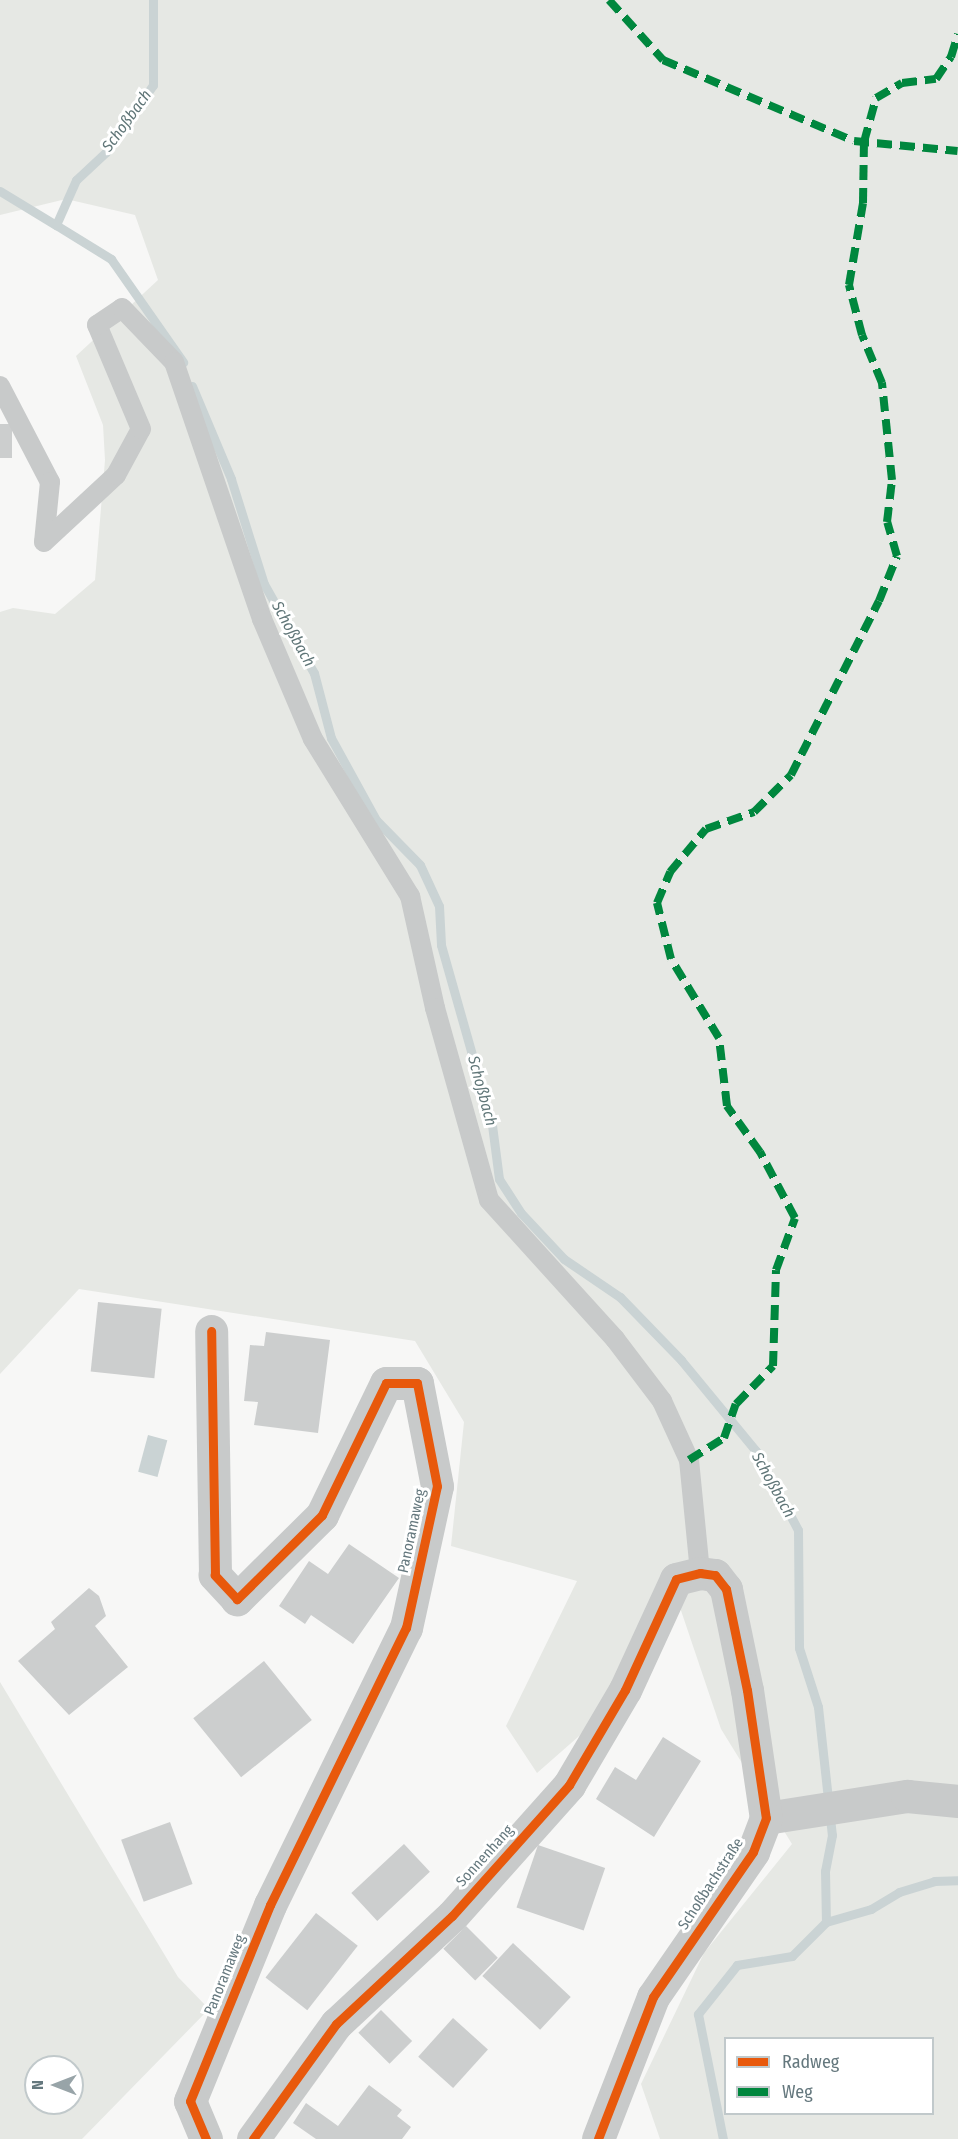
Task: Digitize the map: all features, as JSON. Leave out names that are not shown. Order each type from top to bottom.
[{"type":"street","name":"Panoramaweg","points":[[206,2139],[190,2102],[270,1905],[406,1628],[437,1486],[417,1383],[386,1383],[322,1515],[237,1599],[215,1575],[211,1330]]},
{"type":"street","name":"Schoßbachstraße","points":[[598,2139],[653,1998],[753,1852],[766,1818],[747,1690],[726,1589],[715,1575],[700,1573]]},
{"type":"street","name":"Sonnenhang","points":[[253,2139],[336,2024],[452,1916],[568,1785],[626,1690],[676,1579],[700,1573]]},
{"type":"street","points":[[766,1818],[907,1796],[958,1801]]},
{"type":"lane","points":[[0,386],[50,482],[44,542],[116,474],[141,429],[98,325],[122,308],[174,362],[262,619],[313,739],[410,896],[435,1008],[489,1200],[615,1339],[662,1401],[689,1460],[700,1573]]},
{"type":"shaded area","points":[[0,0],[958,0],[958,2139],[660,2139],[641,2084],[704,1953],[792,1844],[721,1729],[668,1572],[603,1715],[537,1773],[506,1726],[577,1581],[451,1546],[464,1422],[415,1341],[79,1289],[0,1374],[0,612],[13,608],[55,614],[95,580],[105,460],[103,425],[76,356],[158,280],[135,215],[66,199],[0,215]]},
{"type":"shaded area","points":[[148,1435],[167,1440],[157,1477],[138,1472]]},
{"type":"shaded area","points":[[0,1682],[178,1977],[209,2009],[82,2139],[0,2139]]},
{"type":"building","points":[[0,424],[12,424],[12,458],[0,458]]},
{"type":"building","points":[[98,1302],[162,1309],[154,1378],[91,1372]]},
{"type":"building","points":[[266,1332],[330,1340],[318,1433],[254,1425],[258,1402],[244,1401],[250,1345],[264,1346]]},
{"type":"building","points":[[349,1544],[399,1578],[353,1644],[311,1615],[305,1624],[279,1606],[309,1561],[328,1574]]},
{"type":"building","points":[[89,1588],[99,1596],[106,1616],[95,1626],[128,1667],[69,1715],[18,1661],[55,1629],[51,1622]]},
{"type":"building","points":[[264,1661],[312,1720],[241,1777],[193,1718]]},
{"type":"building","points":[[663,1737],[701,1761],[654,1837],[596,1799],[615,1767],[636,1780]]},
{"type":"building","points":[[170,1822],[193,1884],[144,1902],[121,1840]]},
{"type":"building","points":[[404,1844],[430,1872],[377,1921],[351,1893]]},
{"type":"building","points":[[538,1845],[605,1868],[584,1931],[517,1907]]},
{"type":"building","points":[[316,1913],[358,1946],[307,2010],[266,1978]]},
{"type":"building","points":[[466,1926],[498,1958],[475,1980],[443,1949]]},
{"type":"building","points":[[513,1943],[571,1997],[540,2030],[482,1976]]},
{"type":"building","points":[[381,2010],[412,2041],[389,2064],[358,2033]]},
{"type":"building","points":[[453,2018],[488,2049],[453,2088],[418,2057]]},
{"type":"building","points":[[369,2085],[402,2110],[397,2116],[411,2127],[402,2139],[316,2139],[293,2123],[306,2103],[338,2126]]},
{"type":"waterway","name":"Schoßbach","points":[[153,0],[153,85],[106,152],[76,180],[56,225],[111,259],[183,362]]},
{"type":"waterway","points":[[0,191],[56,225]]},
{"type":"waterway","name":"Schoßbach","points":[[192,386],[231,479],[264,584],[314,673],[331,738],[376,820],[420,865],[439,906],[441,945],[492,1125],[499,1179],[521,1213],[564,1259],[620,1297],[681,1360],[756,1451],[798,1530],[799,1648],[818,1707],[832,1835],[825,1871],[826,1922],[792,1956],[737,1965],[698,2014],[723,2139]]},
{"type":"waterway","points":[[826,1922],[871,1909],[899,1892],[934,1881],[958,1880]]},
{"type":"marked path","points":[[609,0],[663,60],[854,141],[958,151]]},
{"type":"marked path","points":[[689,1460],[724,1438],[736,1404],[773,1366],[776,1270],[795,1218],[760,1152],[727,1106],[719,1038],[671,959],[657,903],[670,872],[706,829],[754,812],[791,775],[879,601],[897,556],[887,522],[892,480],[882,383],[862,335],[849,285],[863,203],[864,142],[876,98],[902,83],[936,79],[951,57],[958,34]]},
{"type":"cycle path","points":[[206,2139],[190,2101],[270,1905],[406,1628],[437,1486],[417,1383],[386,1383],[322,1515],[237,1599],[215,1575],[211,1331]]},
{"type":"cycle path","points":[[253,2139],[336,2024],[452,1916],[569,1785],[625,1690],[676,1579],[700,1573],[715,1575],[726,1589],[747,1690],[766,1818],[753,1852],[653,1997],[598,2139]]}]
